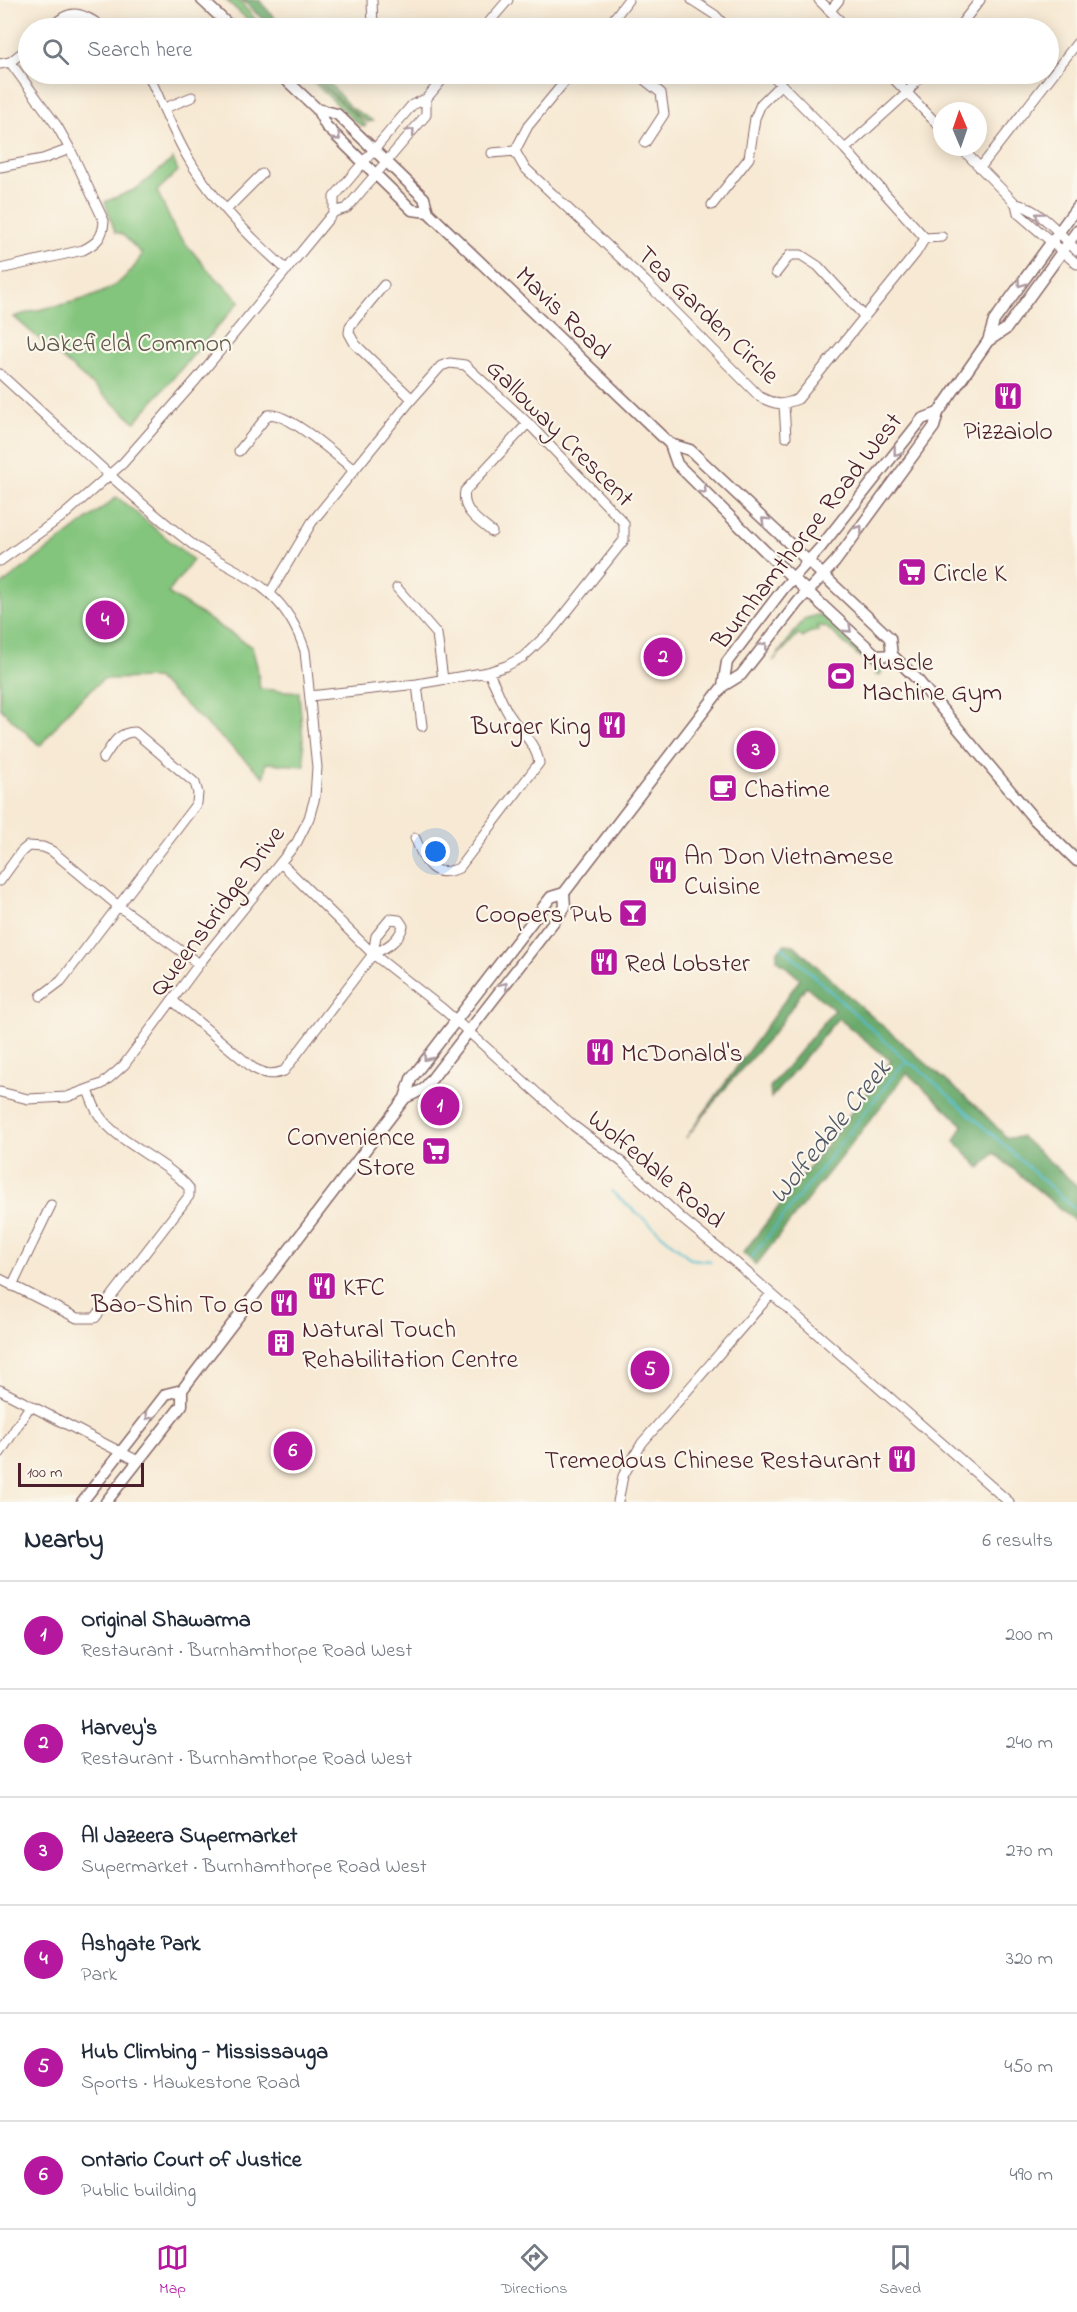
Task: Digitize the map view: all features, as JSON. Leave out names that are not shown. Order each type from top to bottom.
[{"type":"main road","points":[[202,0],[221,18]]},
{"type":"main road","name":"Mavis Road","points":[[291,84],[317,109],[326,126],[412,210],[428,212]]},
{"type":"main road","name":"Mavis Road","points":[[317,109],[337,114],[424,198],[428,212],[670,444],[690,450],[891,638],[892,655],[915,677],[1034,819],[1077,861]]},
{"type":"main road","name":"Burnhamthorpe Road West","points":[[106,1502],[182,1405],[182,1390],[405,1098],[411,1079],[552,897],[564,893],[723,686],[741,675],[807,592],[835,562],[934,427],[938,413],[988,341],[994,321],[1077,207]]},
{"type":"main road","name":"Burnhamthorpe Road West","points":[[988,341],[1006,329],[1069,248],[1077,231]]},
{"type":"main road","name":"Burnhamthorpe Road West","points":[[723,686],[727,662],[922,419],[938,413]]},
{"type":"main road","name":"Mavis Road","points":[[670,444],[676,464],[793,579],[877,656],[892,655]]},
{"type":"main road","name":"Burnhamthorpe Road West","points":[[405,1098],[424,1089],[565,907],[564,893]]},
{"type":"main road","name":"Burnhamthorpe Road West","points":[[82,1502],[166,1394],[182,1390]]},
{"type":"street","points":[[372,0],[373,18]]},
{"type":"street","points":[[493,18],[508,0]]},
{"type":"street","points":[[614,18],[628,0]]},
{"type":"street","points":[[692,0],[718,18]]},
{"type":"street","points":[[819,0],[837,18]]},
{"type":"street","points":[[830,11],[839,0]]},
{"type":"street","points":[[966,18],[980,0]]},
{"type":"street","points":[[63,18],[69,14],[80,14],[87,18]]},
{"type":"street","points":[[1059,67],[1077,44]]},
{"type":"street","points":[[18,55],[5,63],[18,78]]},
{"type":"street","points":[[0,269],[83,250],[96,244],[103,233],[104,221],[70,149],[48,111],[24,84]]},
{"type":"street","points":[[153,84],[187,156],[226,210],[286,270]]},
{"type":"street","points":[[334,212],[334,197],[412,105],[426,99],[439,84]]},
{"type":"street","points":[[492,153],[515,151],[528,126],[563,84]]},
{"type":"street","points":[[645,143],[664,114],[661,93],[650,84]]},
{"type":"street","points":[[712,205],[749,158],[755,118],[761,104],[781,84],[845,148],[925,238],[942,237]]},
{"type":"street","points":[[898,84],[933,120]]},
{"type":"street","points":[[845,148],[914,84]]},
{"type":"street","points":[[980,168],[1046,84]]},
{"type":"street","points":[[165,108],[192,97]]},
{"type":"street","points":[[0,561],[64,514],[110,475],[154,429],[334,212],[347,208],[426,115],[426,99]]},
{"type":"street","points":[[0,167],[43,159],[70,149]]},
{"type":"street","name":"Tea Garden Circle","points":[[515,151],[524,167],[646,282],[760,397],[772,403],[784,405],[798,399],[916,253],[925,238]]},
{"type":"street","points":[[969,156],[1016,204],[1018,213],[1069,248],[1077,264]]},
{"type":"street","points":[[226,210],[262,174]]},
{"type":"street","points":[[776,273],[790,255],[801,255],[818,266],[865,317]]},
{"type":"street","points":[[384,285],[350,326],[349,333],[356,344],[412,399]]},
{"type":"street","name":"Galloway Crescent","points":[[270,593],[312,522],[412,399],[441,366],[450,363],[465,365],[528,423],[624,523],[624,540],[554,628],[523,657],[488,672],[417,684],[310,696]]},
{"type":"street","name":"Queensbridge Drive","points":[[0,374],[146,508],[191,543],[270,593],[285,611],[299,633],[305,651],[317,767],[315,797],[303,830],[281,863],[199,964],[124,1065],[102,1084],[67,1097],[28,1099],[0,1092]]},
{"type":"street","points":[[784,405],[786,436]]},
{"type":"street","points":[[239,451],[268,415],[272,414],[288,418],[354,470]]},
{"type":"street","points":[[492,532],[468,510],[464,502],[465,490],[528,423]]},
{"type":"street","points":[[397,588],[437,634],[443,679]]},
{"type":"street","points":[[415,838],[424,858],[433,869],[442,873],[459,868],[539,763],[534,746],[517,727],[507,711],[488,672]]},
{"type":"street","points":[[417,684],[422,726]]},
{"type":"street","points":[[41,996],[61,981],[197,803],[198,793],[195,783],[135,732],[126,732],[119,736],[103,759]]},
{"type":"street","points":[[0,881],[28,846],[43,847],[52,851],[117,905],[199,964]]},
{"type":"street","name":"Wolfedale Road","points":[[281,863],[373,954],[456,1021],[574,1126],[622,1162],[681,1218],[1009,1502]]},
{"type":"street","points":[[173,1001],[253,1068],[267,1075],[274,1075],[284,1071],[373,954]]},
{"type":"street","points":[[0,1279],[77,1318],[95,1318],[189,1196],[189,1188],[181,1178],[125,1139],[105,1122],[98,1114],[88,1089]]},
{"type":"street","points":[[12,1286],[51,1205]]},
{"type":"street","points":[[618,1502],[623,1476],[642,1443],[771,1294]]},
{"type":"street","points":[[0,1390],[138,1461]]},
{"type":"street","points":[[0,1453],[30,1406]]},
{"type":"green space","points":[[226,0],[238,0],[254,18],[246,18]]},
{"type":"green space","points":[[242,0],[259,0],[274,18],[261,18]]},
{"type":"green space","points":[[316,84],[320,84],[366,125],[364,127]]},
{"type":"green space","points":[[323,84],[330,84],[350,107],[373,121],[367,122],[349,109]]},
{"type":"green space","name":"Wakefield Common","points":[[173,159],[178,171],[157,191],[176,232],[208,270],[240,301],[135,422],[14,317],[103,292],[118,283],[131,271],[142,254],[122,234],[115,232],[105,202],[136,189]]},
{"type":"green space","points":[[117,497],[193,560],[168,593],[252,647],[260,689],[299,692],[305,766],[266,763],[264,777],[156,678],[103,679],[70,709],[40,746],[0,708],[0,586]]},
{"type":"green space","points":[[821,615],[882,671],[880,675],[875,675],[877,672],[826,627],[818,626],[818,631],[808,633],[803,638],[798,634],[773,661],[804,619]]},
{"type":"green space","points":[[785,944],[794,945],[854,1001],[980,1110],[1007,1138],[1022,1137],[1077,1186],[1077,1223],[994,1153],[980,1168],[955,1141],[963,1125],[907,1073],[756,1265],[743,1253],[891,1061],[838,1018],[771,1098],[770,1087],[834,1010],[806,986],[776,1030],[731,1081],[686,1138],[800,979],[777,959],[777,952]]},
{"type":"waterway","points":[[782,947],[908,1062]]},
{"type":"waterway","name":"Wolfedale Creek","points":[[751,1258],[902,1065],[908,1063],[917,1067],[1077,1211]]},
{"type":"waterway","name":"Wolfedale Creek","points":[[611,1191],[691,1259],[711,1261]]},
{"type":"place","name":"Pizzaiolo","points":[[1008,396]]},
{"type":"place","name":"Circle K","points":[[912,572]]},
{"type":"place","name":"Ashgate Park","points":[[105,620]]},
{"type":"place","name":"Harvey's","points":[[663,657]]},
{"type":"place","name":"Muscle Machine Gym","points":[[841,676]]},
{"type":"place","name":"Burger King","points":[[612,725]]},
{"type":"place","name":"Al Jazeera Supermarket","points":[[756,750]]},
{"type":"place","name":"Chatime","points":[[723,788]]},
{"type":"place","name":"An Don Vietnamese Cuisine","points":[[663,870]]},
{"type":"place","name":"Coopers Pub","points":[[633,913]]},
{"type":"place","name":"Red Lobster","points":[[604,962]]},
{"type":"place","name":"McDonald's","points":[[600,1052]]},
{"type":"place","name":"Original Shawarma","points":[[440,1106]]},
{"type":"place","name":"Convenience Store","points":[[436,1151]]},
{"type":"place","name":"KFC","points":[[322,1286]]},
{"type":"place","name":"Bao-Shin To Go","points":[[284,1303]]},
{"type":"place","name":"Natural Touch Rehabilitation Centre","points":[[281,1343]]},
{"type":"place","name":"Hub Climbing - Mississauga","points":[[650,1370]]},
{"type":"place","name":"Ontario Court of Justice","points":[[293,1451]]},
{"type":"place","name":"Tremedous Chinese Restaurant","points":[[902,1459]]}]
